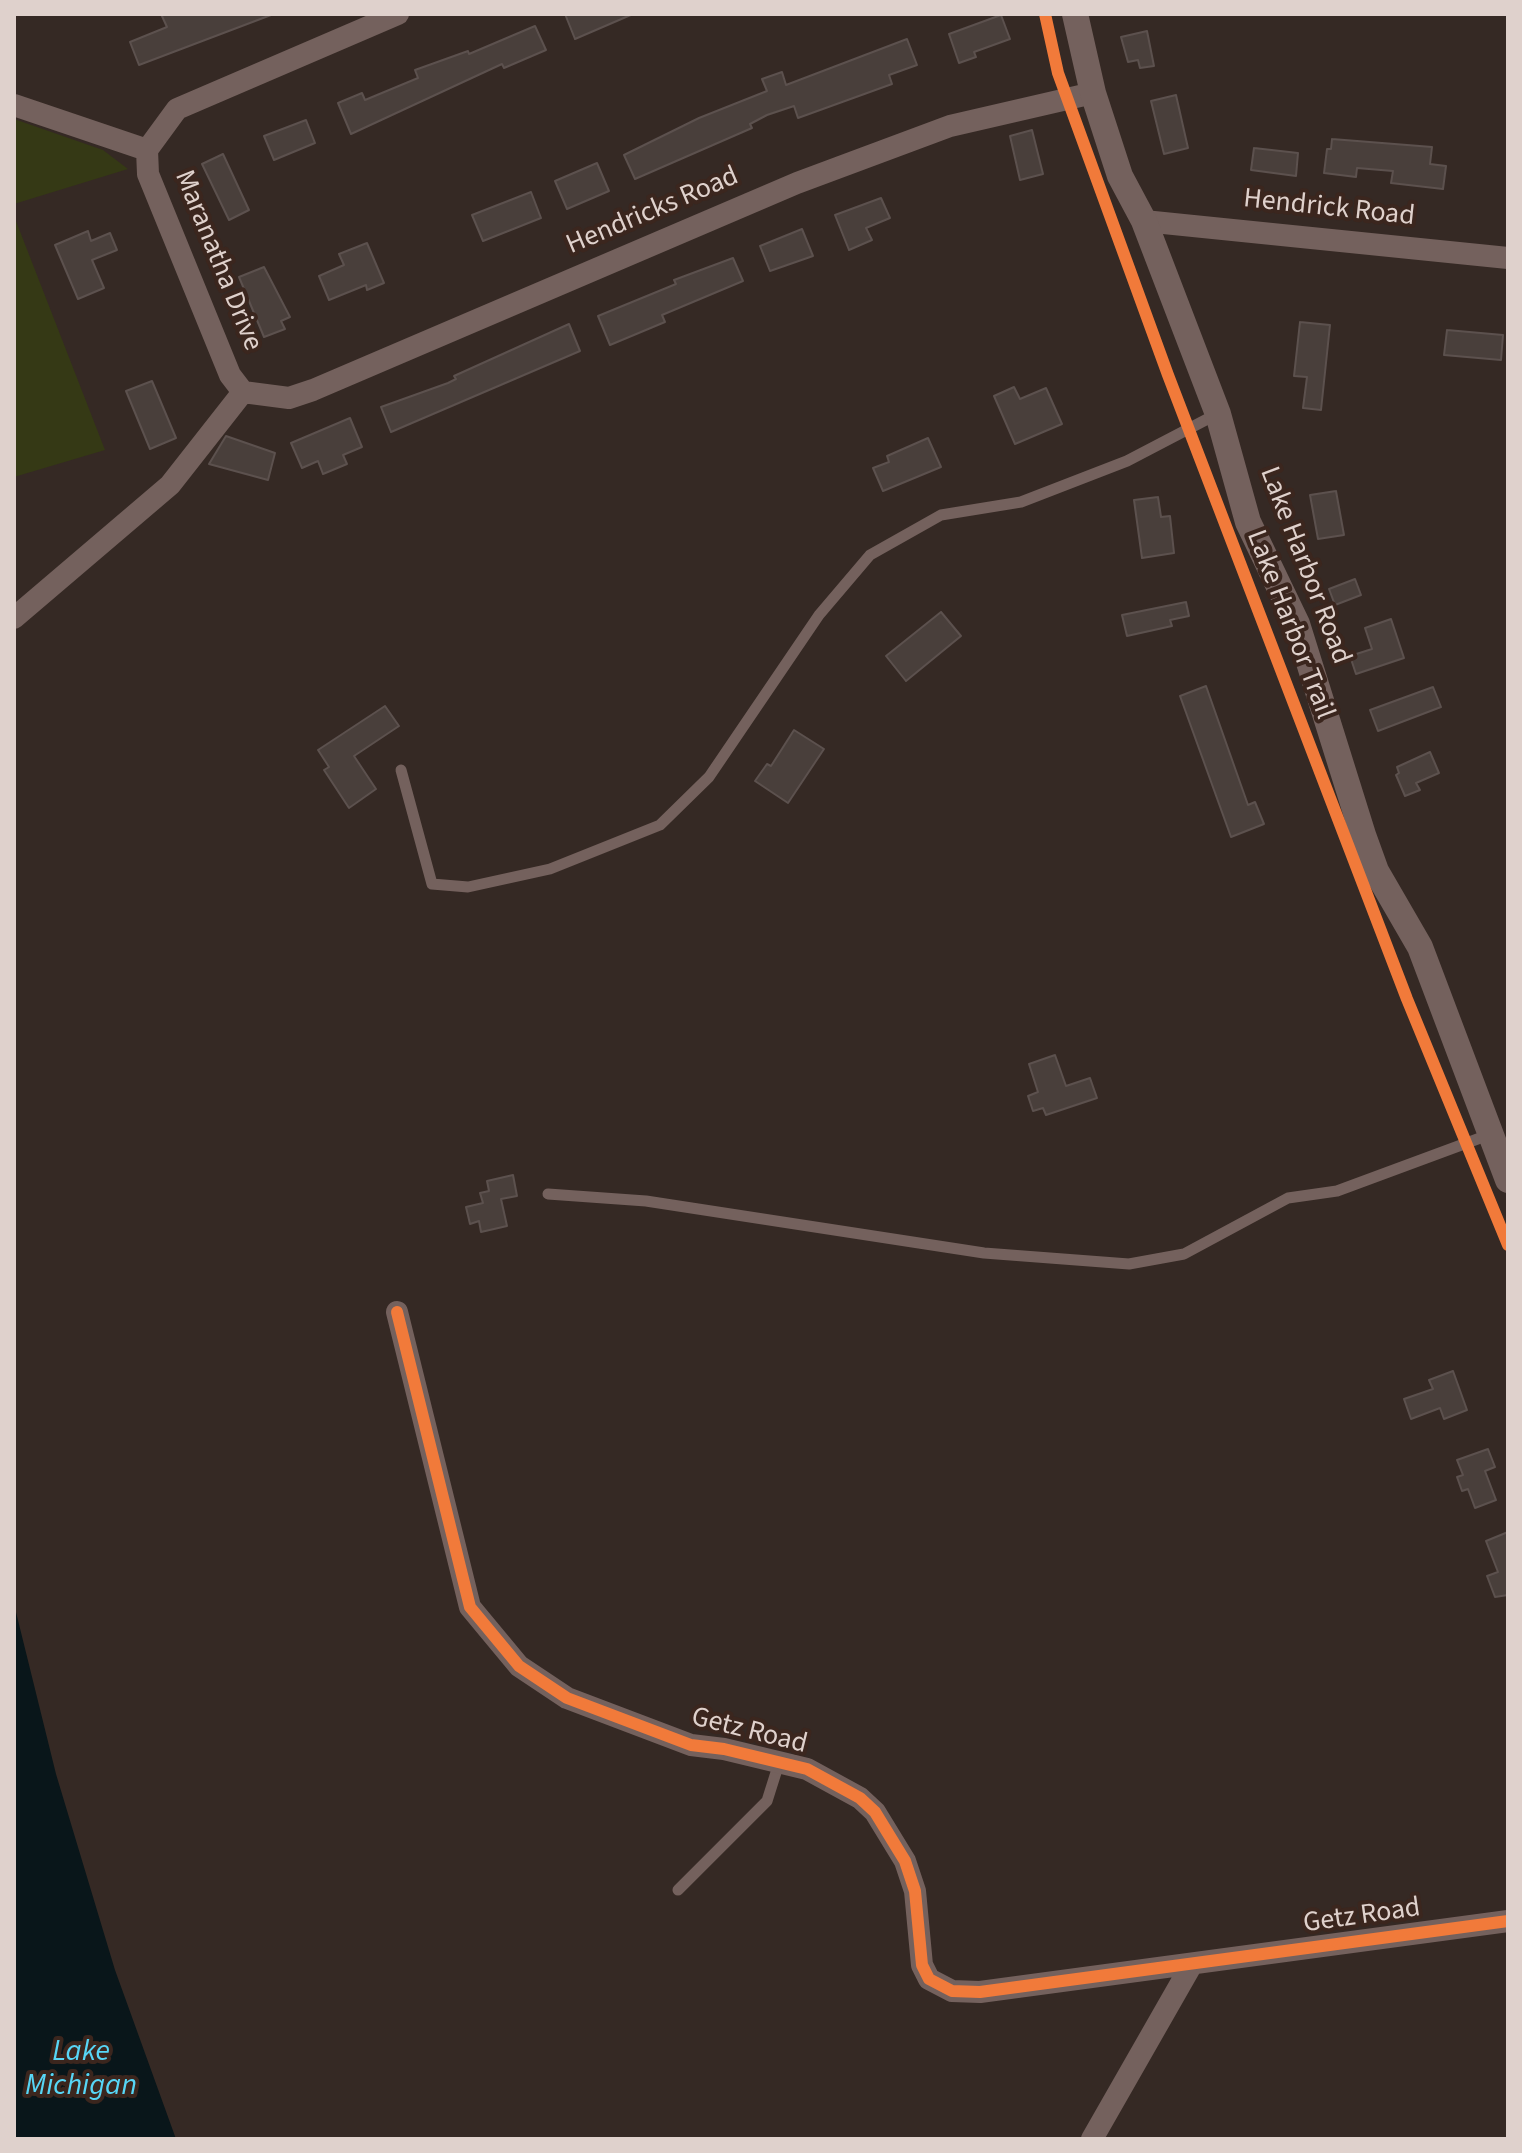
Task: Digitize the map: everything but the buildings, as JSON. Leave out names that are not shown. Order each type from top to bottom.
[{"type":"street","points":[[14,105],[147,150],[177,109],[398,14]]},
{"type":"street","name":"Lake Harbor Road","points":[[1075,14],[1093,93],[1120,176],[1144,221],[1218,414],[1248,522],[1297,624],[1376,871],[1420,947],[1508,1180]]},
{"type":"street","name":"Hendricks Road","points":[[243,392],[289,398],[313,390],[797,183],[950,126],[1093,93]]},
{"type":"street","name":"Maranatha Drive","points":[[147,150],[148,174],[230,375],[243,392]]},
{"type":"street","name":"Hendrick Road","points":[[1144,221],[1508,258]]},
{"type":"street","points":[[14,618],[170,485],[243,392]]},
{"type":"street","name":"Getz Road","points":[[397,1312],[470,1607],[519,1666],[567,1698],[691,1745],[807,1769],[860,1798],[875,1812],[905,1861],[915,1891],[922,1965],[929,1979],[952,1991],[980,1992],[1508,1921]]},
{"type":"street","points":[[1092,2139],[1192,1964]]},
{"type":"lane","points":[[401,770],[432,884],[468,887],[550,869],[660,825],[709,777],[819,615],[870,555],[941,515],[1021,502],[1127,461],[1218,414]]},
{"type":"lane","points":[[548,1194],[646,1201],[984,1253],[1129,1264],[1184,1254],[1288,1198],[1337,1191],[1491,1134]]},
{"type":"lane","points":[[678,1890],[767,1801],[779,1763]]},
{"type":"green space","points":[[14,119],[103,150],[128,169],[14,204]]},
{"type":"green space","points":[[14,216],[105,450],[14,477]]},
{"type":"water","name":"Lake Michigan","points":[[14,1604],[56,1774],[115,1970],[176,2139],[14,2139]]},
{"type":"cycle path","name":"Lake Harbor Trail","points":[[1045,14],[1058,73],[1168,375],[1407,999],[1508,1245]]},
{"type":"cycle path","points":[[397,1312],[470,1607],[519,1666],[567,1698],[691,1745],[724,1749],[807,1769],[860,1798],[875,1812],[905,1861],[915,1891],[922,1965],[929,1979],[952,1991],[980,1992],[1508,1921]]}]
